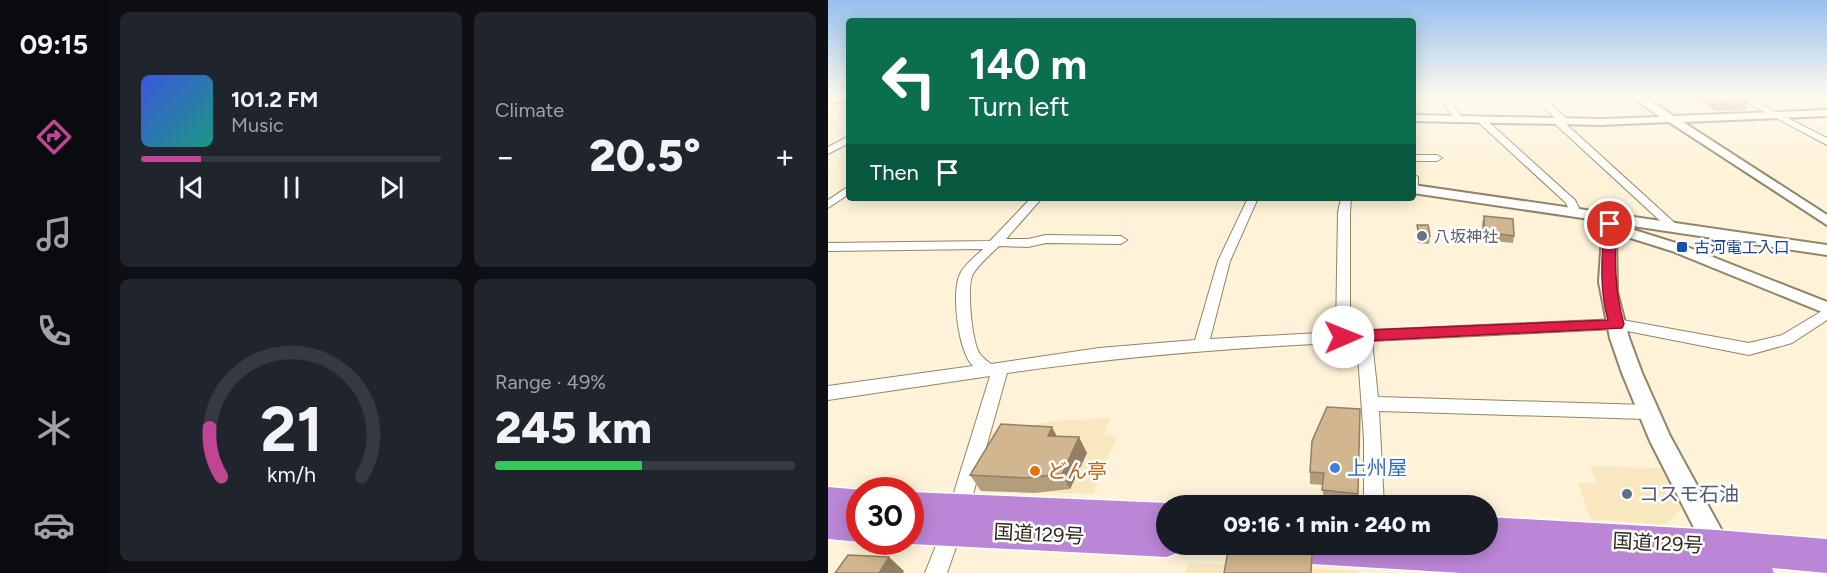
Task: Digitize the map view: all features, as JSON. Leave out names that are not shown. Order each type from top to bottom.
[{"type":"highway","points":[[828,502],[846,503]]},
{"type":"highway","name":"国道129号","points":[[924,511],[955,519],[1156,540]]},
{"type":"highway","name":"国道129号","points":[[924,525],[955,519],[1156,518]]},
{"type":"highway","points":[[828,524],[846,525]]},
{"type":"highway","name":"国道129号","points":[[1498,534],[1734,566]]},
{"type":"highway","name":"国道129号","points":[[1325,555],[1376,562],[1734,566],[1827,556]]},
{"type":"street","points":[[1484,123],[1571,202],[1576,214]]},
{"type":"street","points":[[1562,123],[1673,227]]},
{"type":"street","points":[[1676,123],[1827,221]]},
{"type":"street","points":[[1791,123],[1827,142]]},
{"type":"street","points":[[830,149],[846,141]]},
{"type":"street","points":[[1416,158],[1437,158]]},
{"type":"street","points":[[1416,188],[1610,220],[1827,250]]},
{"type":"street","points":[[828,205],[846,191]]},
{"type":"street","points":[[994,368],[973,356],[968,341],[963,284],[966,274],[1033,201]]},
{"type":"street","points":[[1201,345],[1224,261],[1252,201]]},
{"type":"street","points":[[1343,337],[1346,201]]},
{"type":"street","points":[[1610,220],[1626,232],[1677,248],[1827,308]]},
{"type":"street","points":[[1610,220],[1608,274],[1610,300],[1646,412],[1734,566]]},
{"type":"street","points":[[828,248],[1028,243],[1046,238],[1121,240]]},
{"type":"street","points":[[828,393],[1099,354],[1201,345],[1343,337],[1617,324],[1749,349],[1787,339],[1827,313]]},
{"type":"street","points":[[1364,336],[1373,438],[1374,495]]},
{"type":"street","points":[[936,573],[955,519],[994,368]]},
{"type":"street","points":[[1369,404],[1646,412]]},
{"type":"shaded area","points":[[1110,418],[1104,435],[1117,436],[1093,494],[977,490],[992,432],[1054,421]]},
{"type":"shaded area","points":[[1590,466],[1662,468],[1683,506],[1667,525],[1590,519],[1578,483],[1597,483]]},
{"type":"shaded area","points":[[1188,563],[1359,571],[1359,573],[1186,573]]},
{"type":"building","points":[[1484,216],[1513,219],[1514,236],[1484,232]]},
{"type":"building","points":[[1417,225],[1428,225],[1430,236],[1419,236]]},
{"type":"building","name":"上州屋","points":[[1327,407],[1360,409],[1358,494],[1322,490],[1324,473],[1310,472],[1312,441]]},
{"type":"building","points":[[1001,424],[1052,427],[1048,436],[1079,437],[1062,474],[1026,478],[970,475]]},
{"type":"building","points":[[848,555],[889,557],[879,573],[835,573]]},
{"type":"building","points":[[1227,555],[1312,555],[1311,573],[1224,573]]},
{"type":"place","name":"八坂神社","points":[[1422,236]]},
{"type":"place","name":"古河電工入口","points":[[1682,247]]},
{"type":"place","name":"上州屋","points":[[1335,468]]},
{"type":"place","name":"どん亭","points":[[1035,471]]},
{"type":"place","name":"コスモ石油","points":[[1627,494]]},
{"type":"route","points":[[1343,337],[1617,324],[1610,300],[1608,274],[1610,224]]}]
